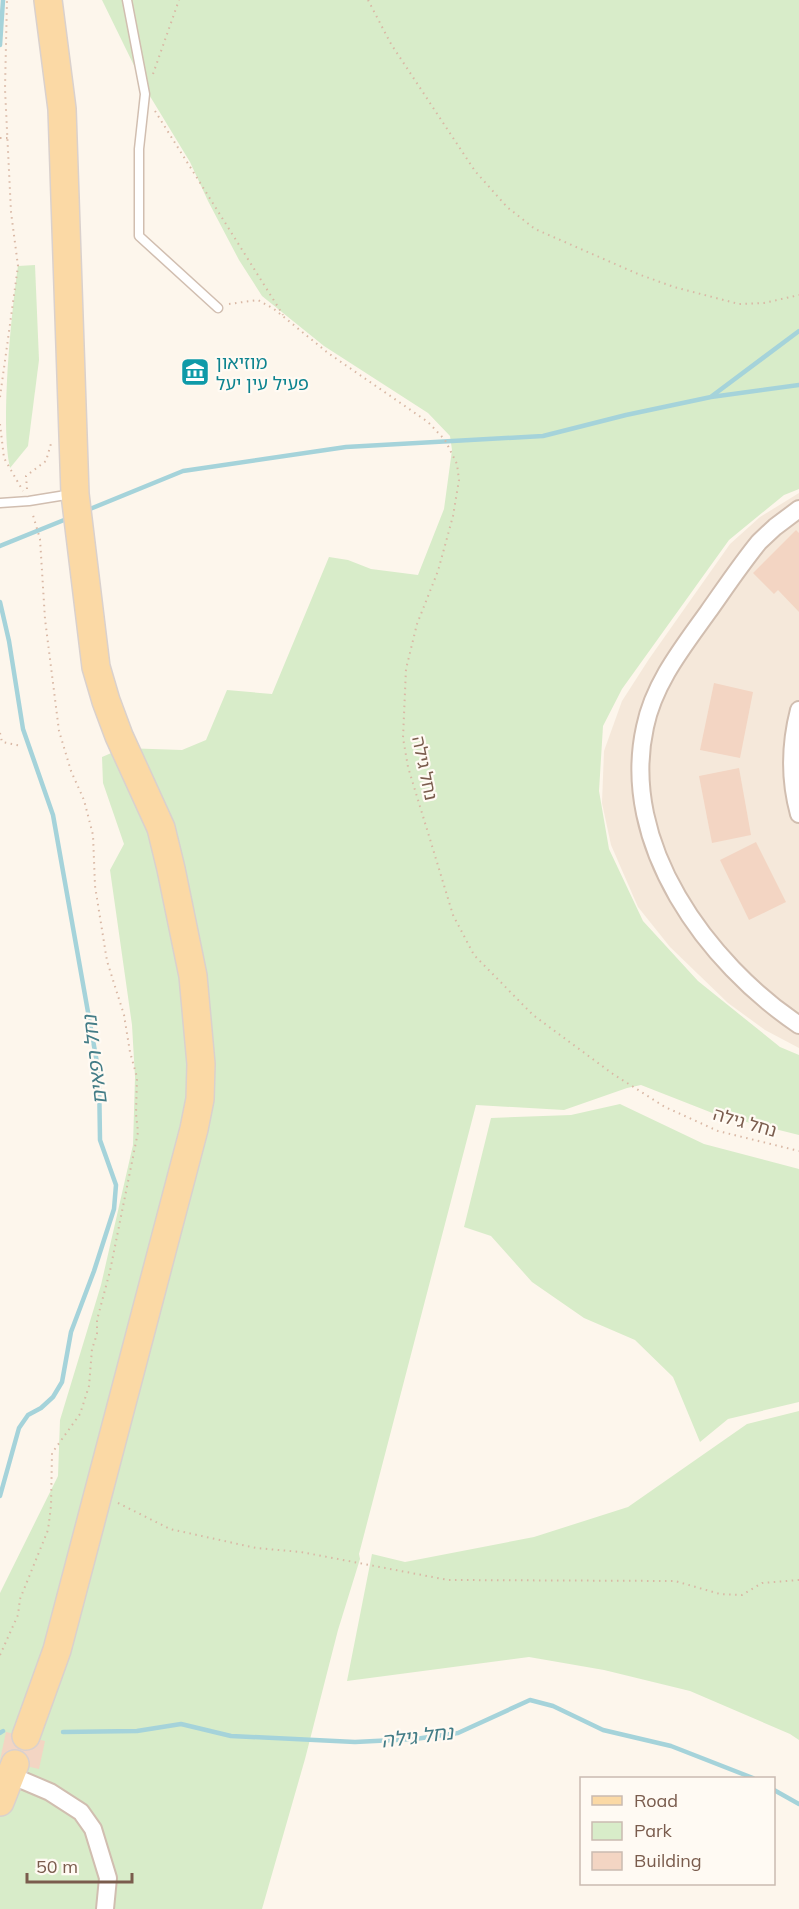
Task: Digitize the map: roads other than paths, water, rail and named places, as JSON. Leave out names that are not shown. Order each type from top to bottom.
[{"type":"main road","points":[[26,1736],[57,1650],[194,1129],[200,1099],[201,1064],[193,976],[161,828],[119,736],[96,667],[77,507],[62,109],[48,0]]},
{"type":"main road","points":[[0,1802],[13,1769]]},
{"type":"street","points":[[799,509],[775,526],[759,542],[679,652],[654,699],[645,725],[641,750],[643,797],[648,823],[665,872],[678,896],[708,942],[727,964],[750,988],[799,1025]]},
{"type":"street","points":[[799,710],[794,730],[791,772],[799,814]]},
{"type":"street","points":[[13,1769],[81,1812],[93,1829],[108,1878],[105,1909]]},
{"type":"lane","points":[[126,0],[145,94],[139,149],[139,236],[218,308]]},
{"type":"lane","points":[[0,503],[29,501],[77,507]]},
{"type":"waterway","name":"נחל רפאים","points":[[0,45],[3,0]]},
{"type":"waterway","points":[[712,396],[799,331]]},
{"type":"waterway","points":[[85,511],[183,471],[346,447],[543,436],[711,397],[799,385]]},
{"type":"waterway","points":[[0,546],[69,518]]},
{"type":"waterway","name":"נחל רפאים","points":[[0,602],[9,641],[23,729],[53,815],[99,1074],[100,1140],[116,1185],[114,1209],[71,1332],[62,1382],[53,1397],[41,1408],[28,1415],[19,1428],[0,1496]]},
{"type":"waterway","name":"נחל גילה","points":[[63,1732],[137,1731],[181,1724],[231,1736],[355,1742],[415,1739],[458,1733],[530,1700],[553,1706],[603,1730],[671,1746],[750,1777]]},
{"type":"waterway","name":"נחל גילה","points":[[775,1791],[799,1804]]},
{"type":"place","name":"מוזיאון פעיל עין יעל","points":[[195,372]]}]
